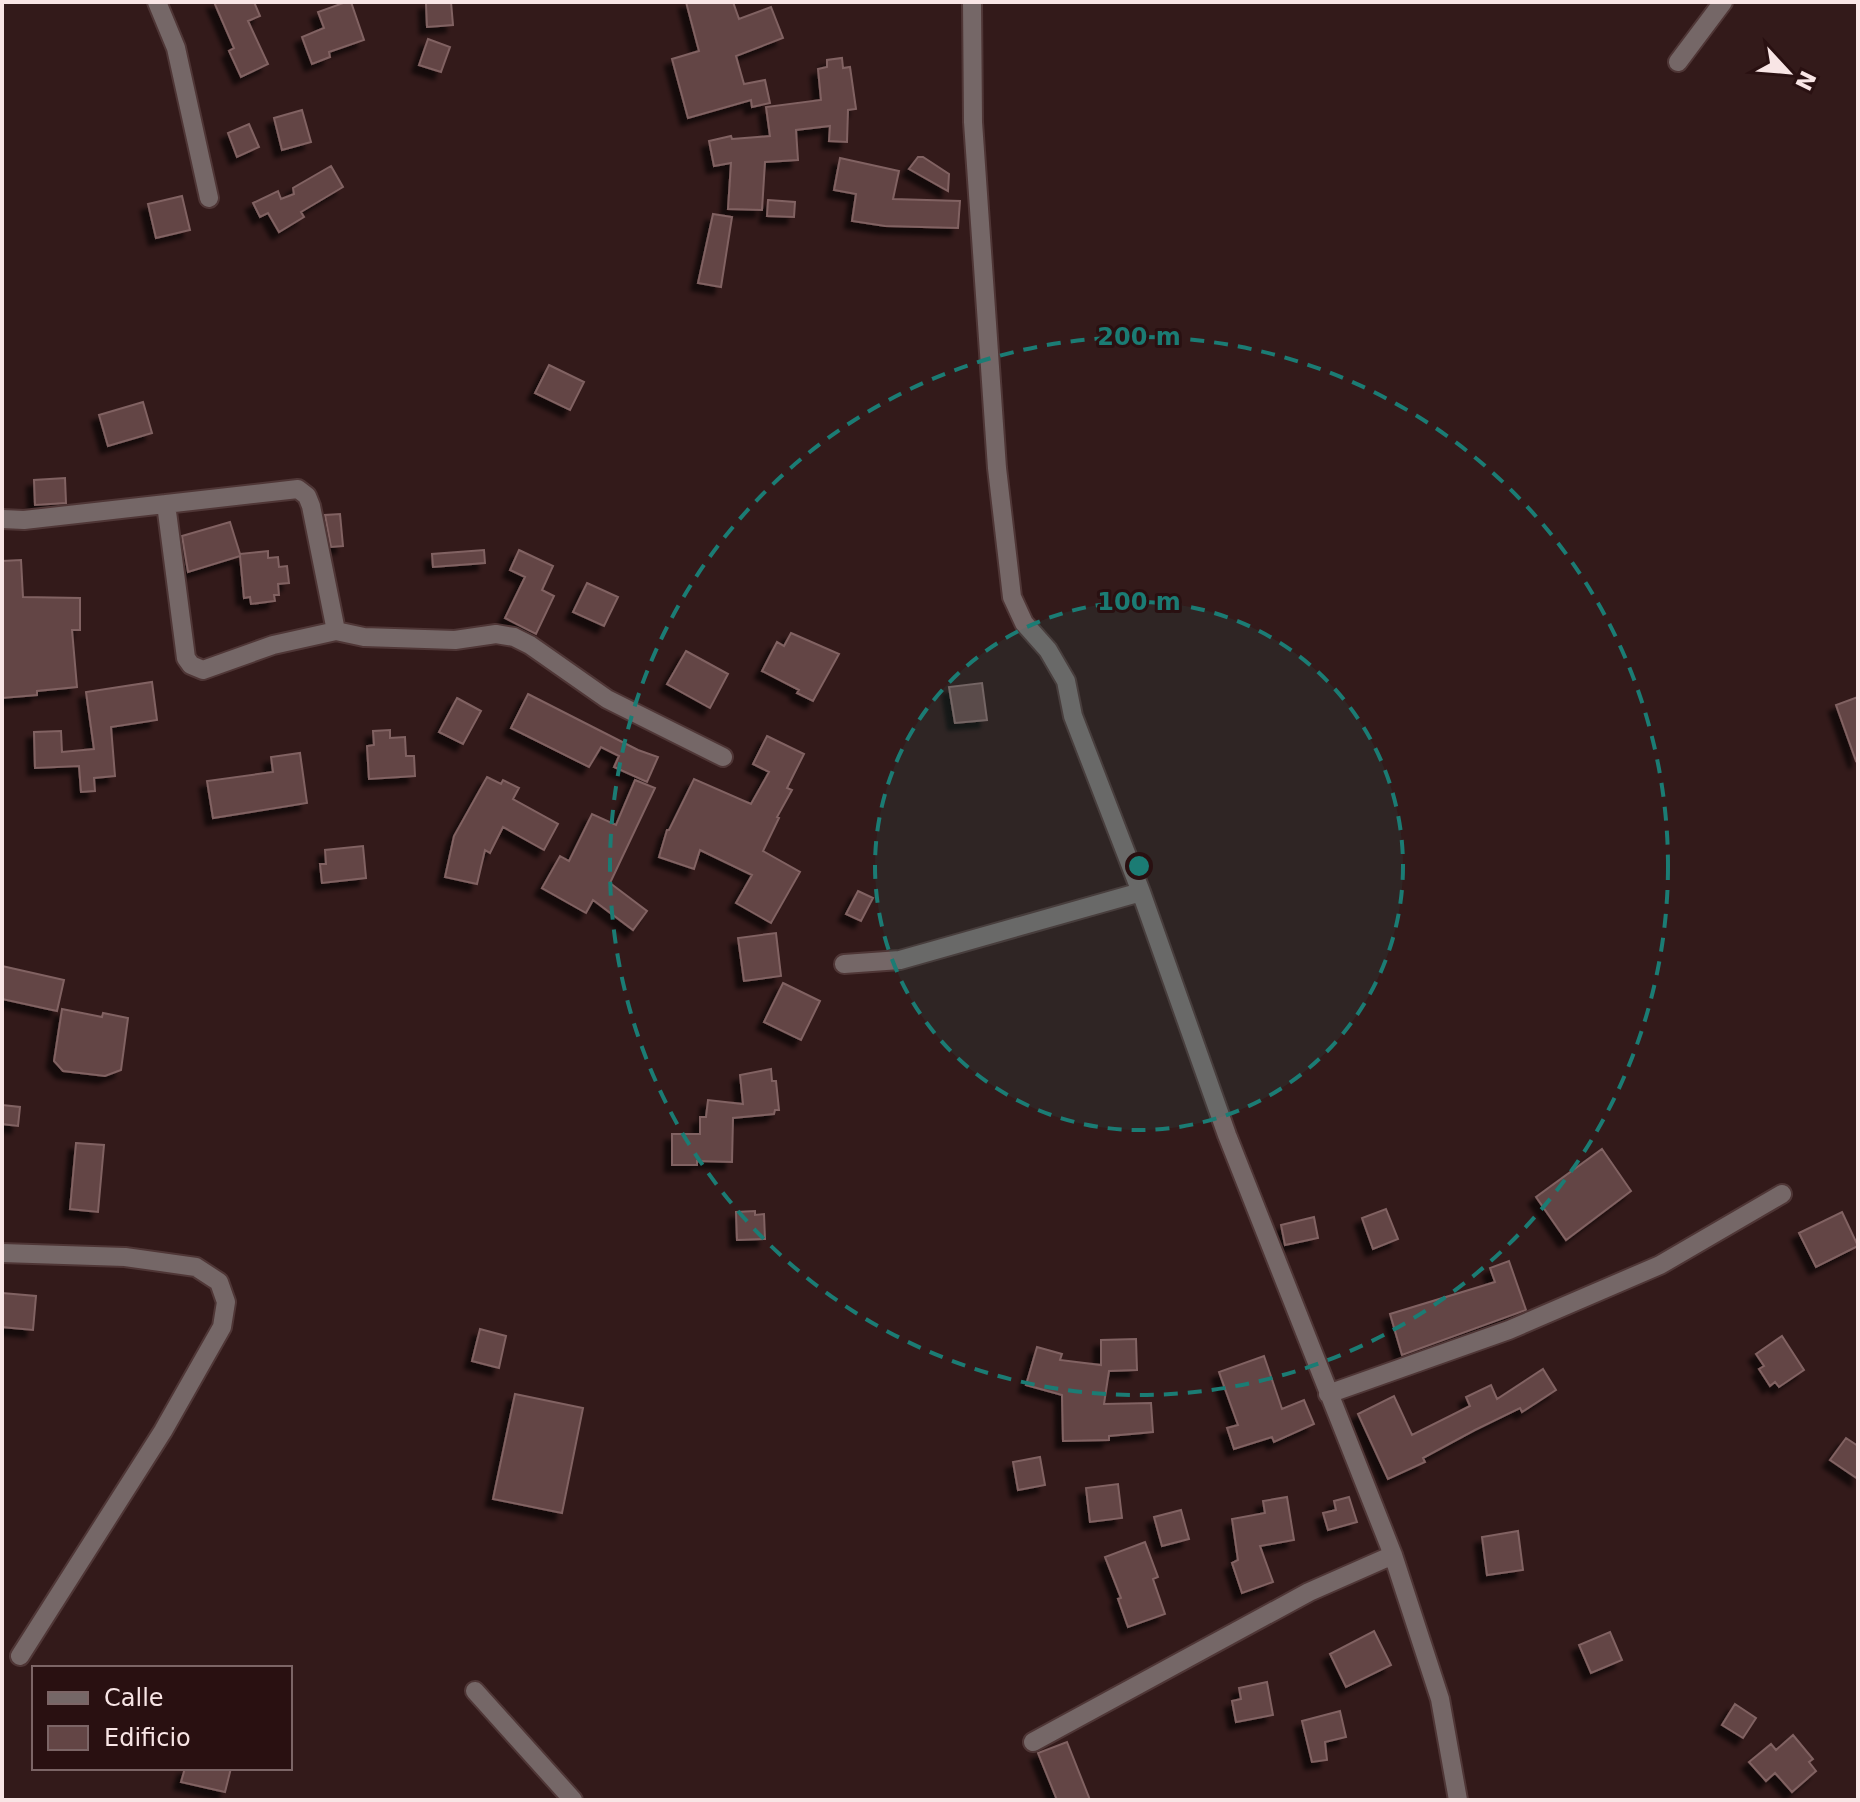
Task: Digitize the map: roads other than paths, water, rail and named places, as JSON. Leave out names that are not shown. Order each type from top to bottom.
[{"type":"street","points":[[157,2],[176,48],[209,198]]},
{"type":"street","points":[[972,2],[973,122],[997,468],[1012,597],[1024,623],[1048,650],[1066,681],[1073,716],[1141,892],[1227,1135],[1393,1555],[1440,1699],[1458,1800]]},
{"type":"street","points":[[1678,62],[1723,2]]},
{"type":"street","points":[[2,519],[24,520],[298,489],[307,496],[311,506],[336,631]]},
{"type":"street","points":[[166,504],[186,658],[191,665],[203,670],[273,645],[336,631],[364,637],[455,640],[496,634],[514,637],[607,699],[723,757]]},
{"type":"street","points":[[844,964],[900,960],[1141,892]]},
{"type":"street","points":[[1328,1394],[1509,1330],[1660,1265],[1782,1194]]},
{"type":"street","points":[[2,1253],[125,1257],[196,1267],[219,1282],[226,1302],[222,1327],[163,1431],[20,1656]]},
{"type":"street","points":[[1033,1742],[1309,1592],[1393,1555]]},
{"type":"street","points":[[475,1691],[573,1800]]}]
